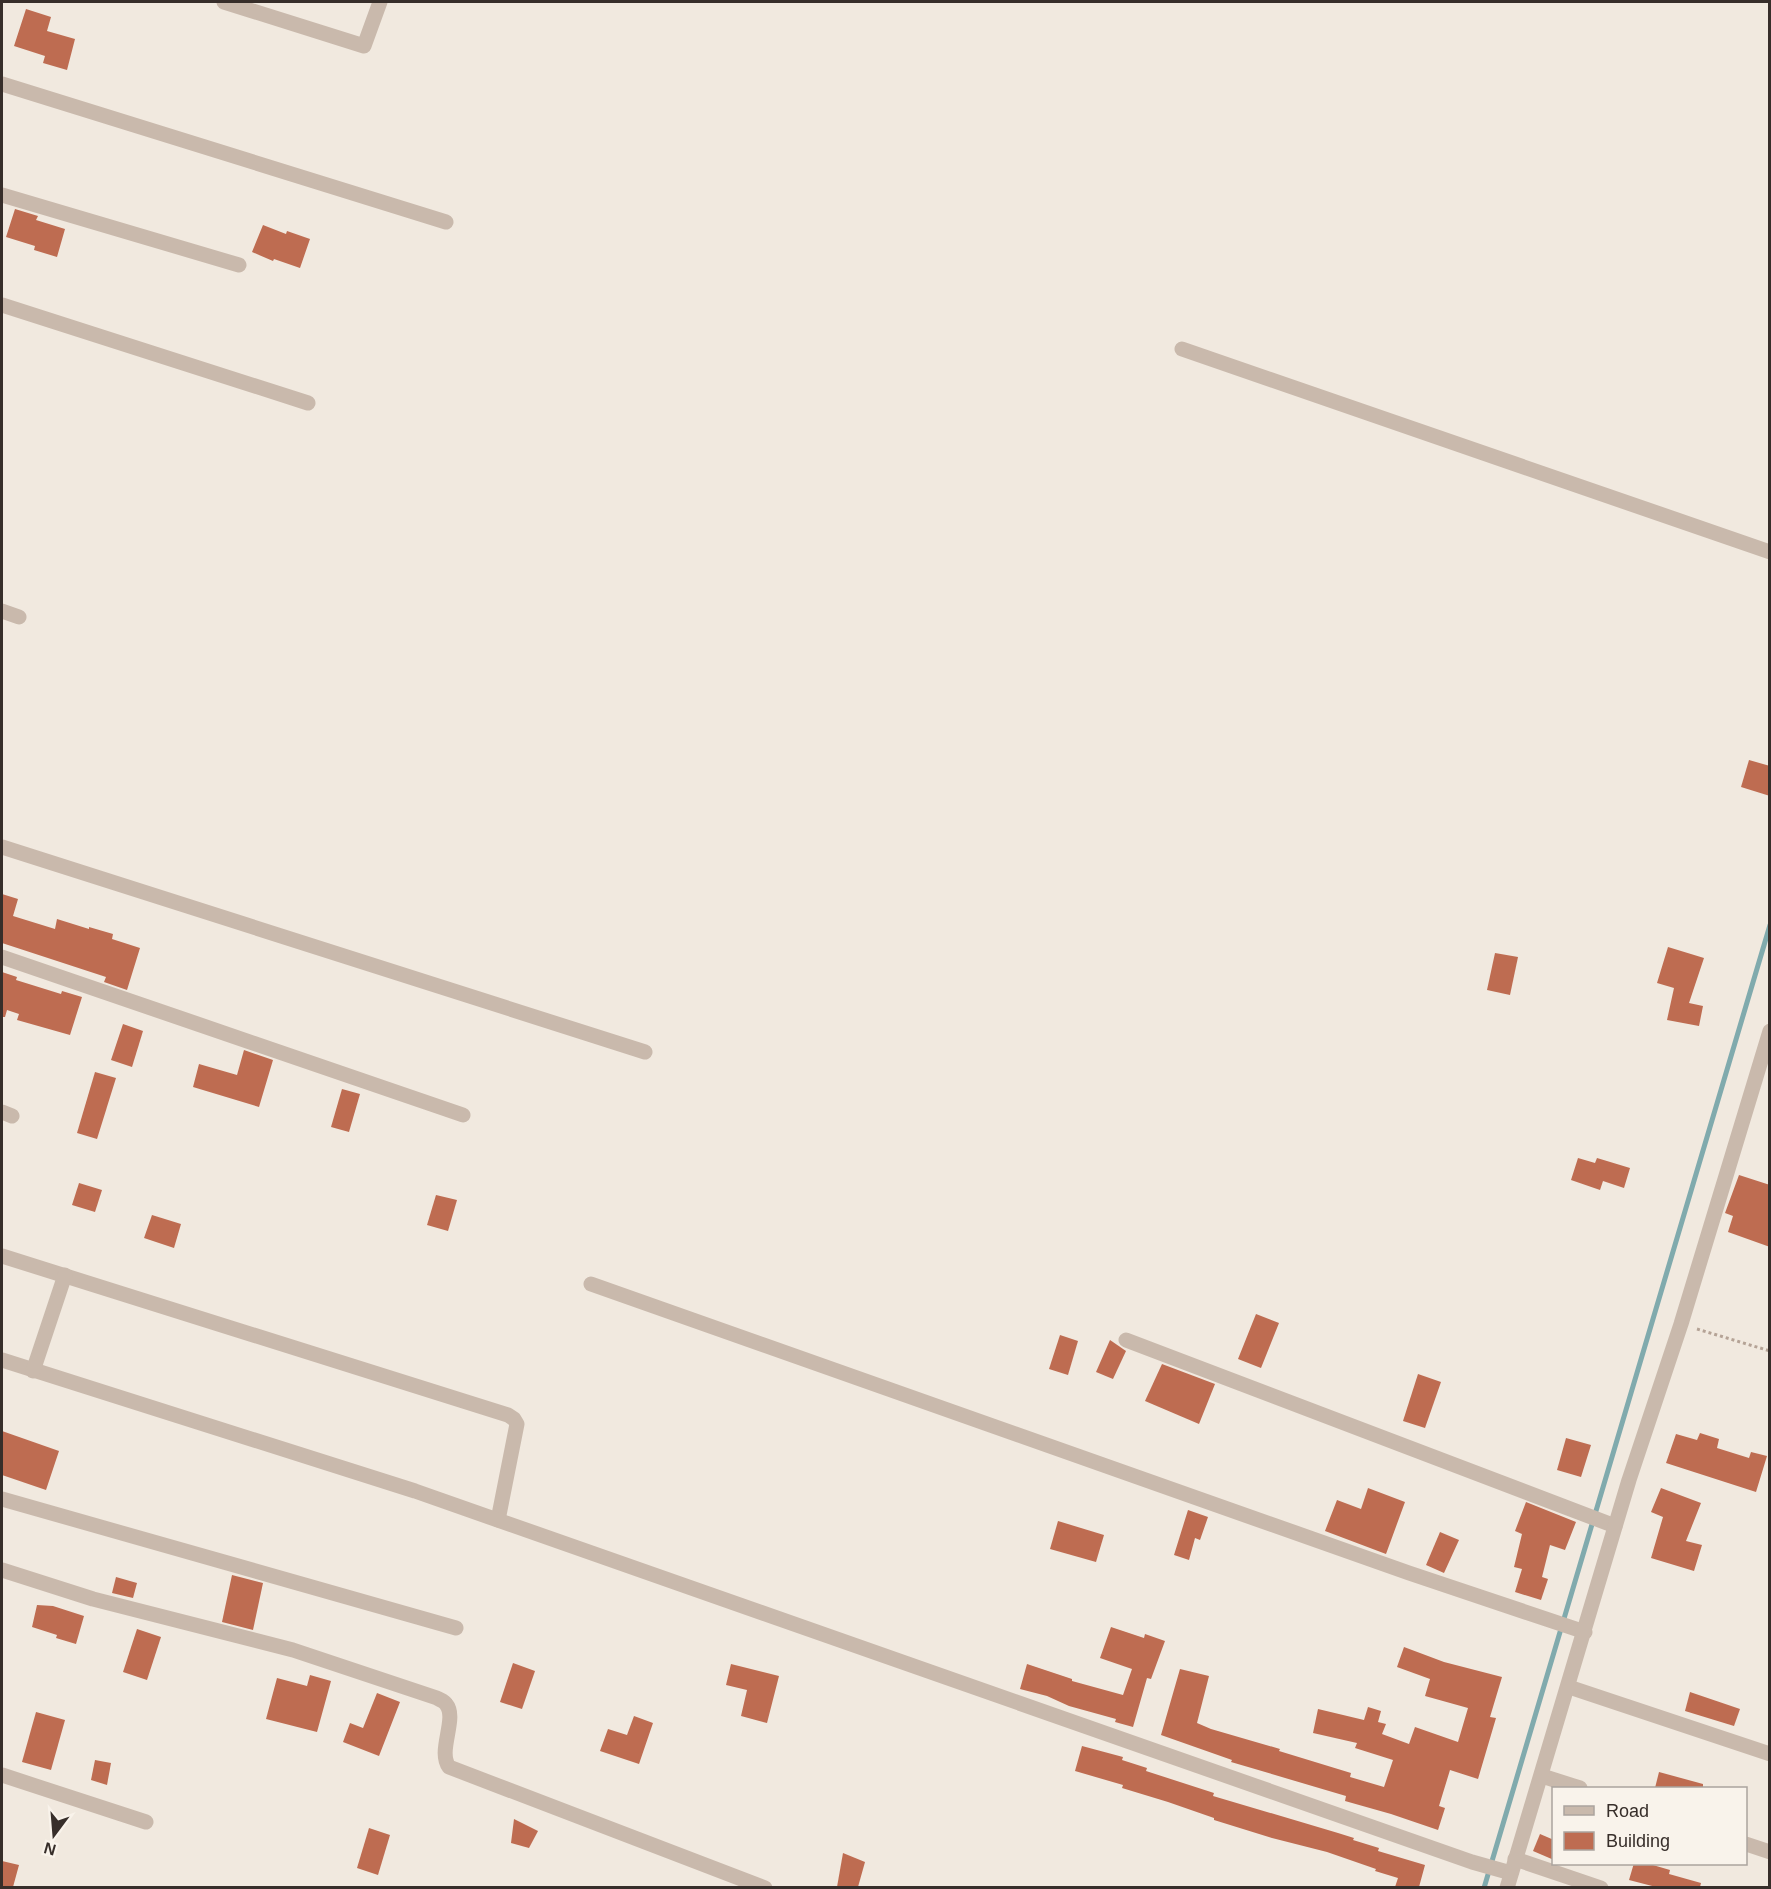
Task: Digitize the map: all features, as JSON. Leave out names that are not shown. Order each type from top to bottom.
[{"type":"street","points":[[224,2],[364,46],[380,2]]},
{"type":"street","points":[[2,84],[446,222]]},
{"type":"street","points":[[2,195],[239,265]]},
{"type":"street","points":[[2,305],[309,403]]},
{"type":"street","points":[[1182,349],[1770,552]]},
{"type":"street","points":[[2,611],[19,616]]},
{"type":"street","points":[[2,847],[645,1053]]},
{"type":"street","points":[[2,957],[463,1115]]},
{"type":"street","points":[[1509,1872],[1569,1687],[1579,1630],[1610,1524],[1681,1324],[1770,1030]]},
{"type":"street","points":[[2,1256],[508,1415],[517,1424],[498,1520]]},
{"type":"street","points":[[33,1371],[65,1275]]},
{"type":"street","points":[[591,1284],[1398,1569],[1579,1630]]},
{"type":"street","points":[[1126,1340],[1610,1524]]},
{"type":"street","points":[[2,1360],[415,1491],[1472,1862],[1509,1872],[1601,1887]]},
{"type":"street","points":[[2,1499],[456,1628]]},
{"type":"street","points":[[2,1570],[93,1599],[293,1650],[437,1698],[446,1704],[449,1712],[444,1758],[448,1767],[765,1887]]},
{"type":"street","points":[[1569,1687],[1770,1754]]},
{"type":"street","points":[[2,1775],[146,1822]]},
{"type":"street","points":[[1542,1776],[1577,1787]]},
{"type":"street","points":[[1747,1844],[1770,1852]]},
{"type":"path","points":[[1681,1324],[1770,1351]]},
{"type":"building","points":[[26,9],[51,17],[47,31],[75,39],[67,70],[43,63],[45,56],[14,46]]},
{"type":"building","points":[[15,209],[38,216],[36,220],[65,229],[57,257],[34,250],[35,246],[6,237]]},
{"type":"building","points":[[263,225],[286,234],[287,231],[310,239],[300,268],[274,259],[273,261],[252,252]]},
{"type":"building","points":[[1749,760],[1770,766],[1770,796],[1741,787]]},
{"type":"building","points":[[2,894],[18,899],[13,916],[55,929],[57,919],[89,929],[89,927],[113,934],[112,939],[140,948],[127,990],[104,982],[106,977],[2,943]]},
{"type":"building","points":[[1668,947],[1704,958],[1689,1003],[1703,1006],[1699,1026],[1667,1020],[1674,988],[1657,983]]},
{"type":"building","points":[[1495,953],[1518,957],[1510,995],[1487,990]]},
{"type":"building","points":[[2,972],[17,977],[16,980],[61,994],[62,991],[82,997],[70,1035],[17,1020],[19,1014],[7,1010],[5,1017],[2,1017]]},
{"type":"building","points":[[123,1024],[143,1031],[132,1067],[111,1060]]},
{"type":"building","points":[[244,1050],[273,1060],[259,1107],[193,1087],[199,1064],[237,1075]]},
{"type":"building","points":[[95,1072],[116,1078],[97,1139],[77,1133]]},
{"type":"building","points":[[342,1089],[360,1094],[349,1132],[331,1127]]},
{"type":"building","points":[[1578,1158],[1595,1163],[1597,1158],[1630,1168],[1624,1188],[1603,1181],[1600,1190],[1571,1180]]},
{"type":"building","points":[[1739,1175],[1770,1185],[1770,1247],[1728,1232],[1733,1216],[1725,1213]]},
{"type":"building","points":[[79,1183],[102,1190],[95,1212],[72,1205]]},
{"type":"building","points":[[436,1195],[457,1200],[448,1231],[427,1225]]},
{"type":"building","points":[[152,1215],[181,1224],[174,1248],[144,1238]]},
{"type":"building","points":[[1256,1314],[1279,1323],[1261,1368],[1238,1359]]},
{"type":"building","points":[[1060,1335],[1078,1341],[1068,1375],[1049,1369]]},
{"type":"building","points":[[1110,1340],[1126,1351],[1113,1379],[1096,1372]]},
{"type":"building","points":[[1162,1364],[1215,1384],[1199,1424],[1145,1401]]},
{"type":"building","points":[[1418,1374],[1441,1382],[1425,1428],[1403,1421]]},
{"type":"building","points":[[2,1431],[59,1451],[46,1490],[2,1475]]},
{"type":"building","points":[[1700,1433],[1719,1439],[1717,1448],[1749,1458],[1751,1452],[1767,1456],[1756,1492],[1666,1463],[1676,1434],[1697,1440]]},
{"type":"building","points":[[1566,1438],[1591,1445],[1581,1477],[1557,1470]]},
{"type":"building","points":[[1368,1488],[1405,1502],[1386,1554],[1325,1531],[1337,1500],[1361,1509]]},
{"type":"building","points":[[1661,1488],[1701,1503],[1686,1541],[1702,1545],[1694,1571],[1651,1558],[1663,1517],[1651,1512]]},
{"type":"building","points":[[1526,1502],[1576,1522],[1565,1550],[1550,1545],[1542,1577],[1548,1579],[1541,1600],[1515,1592],[1522,1569],[1514,1567],[1522,1534],[1515,1531]]},
{"type":"building","points":[[1188,1510],[1208,1517],[1200,1540],[1195,1538],[1189,1560],[1174,1555]]},
{"type":"building","points":[[1058,1521],[1104,1535],[1096,1562],[1050,1549]]},
{"type":"building","points":[[1440,1532],[1459,1540],[1444,1573],[1426,1565]]},
{"type":"building","points":[[232,1575],[263,1583],[253,1630],[222,1622]]},
{"type":"building","points":[[116,1577],[137,1583],[133,1598],[112,1593]]},
{"type":"building","points":[[37,1605],[53,1606],[84,1616],[76,1644],[32,1627]]},
{"type":"building","points":[[1111,1627],[1144,1638],[1145,1634],[1165,1641],[1151,1679],[1147,1678],[1133,1727],[1115,1722],[1116,1719],[1020,1689],[1027,1664],[1072,1679],[1072,1681],[1123,1695],[1132,1669],[1100,1658]]},
{"type":"building","points":[[137,1629],[161,1637],[147,1680],[123,1672]]},
{"type":"building","points":[[1404,1647],[1444,1662],[1502,1677],[1490,1717],[1496,1718],[1478,1779],[1450,1770],[1439,1806],[1445,1808],[1438,1830],[1345,1801],[1346,1796],[1231,1762],[1232,1760],[1161,1735],[1180,1669],[1209,1676],[1197,1723],[1351,1773],[1350,1777],[1384,1787],[1393,1760],[1355,1748],[1357,1743],[1313,1733],[1318,1709],[1364,1720],[1368,1707],[1381,1711],[1378,1722],[1386,1724],[1382,1734],[1409,1744],[1415,1727],[1458,1742],[1468,1708],[1425,1696],[1430,1679],[1397,1667]]},
{"type":"building","points":[[513,1663],[535,1671],[522,1709],[500,1702]]},
{"type":"building","points":[[731,1664],[779,1676],[767,1723],[741,1716],[747,1690],[726,1685]]},
{"type":"building","points":[[310,1675],[331,1681],[317,1732],[266,1719],[277,1678],[307,1686]]},
{"type":"building","points":[[1690,1692],[1740,1709],[1734,1726],[1685,1711]]},
{"type":"building","points":[[377,1693],[400,1702],[379,1756],[343,1742],[350,1723],[363,1728]]},
{"type":"building","points":[[36,1712],[65,1720],[51,1770],[22,1762]]},
{"type":"building","points":[[634,1716],[653,1723],[639,1764],[600,1751],[608,1729],[627,1735]]},
{"type":"building","points":[[1082,1746],[1123,1757],[1122,1760],[1147,1768],[1146,1771],[1214,1793],[1213,1796],[1354,1838],[1353,1840],[1379,1848],[1378,1851],[1425,1865],[1419,1887],[1395,1887],[1398,1878],[1375,1871],[1376,1869],[1327,1852],[1214,1820],[1214,1818],[1168,1802],[1122,1788],[1123,1785],[1075,1771]]},
{"type":"building","points":[[95,1760],[111,1763],[107,1785],[91,1780]]},
{"type":"building","points":[[1659,1772],[1703,1784],[1703,1787],[1655,1787]]},
{"type":"building","points":[[514,1819],[538,1831],[529,1848],[511,1843]]},
{"type":"building","points":[[369,1828],[390,1835],[378,1875],[357,1868]]},
{"type":"building","points":[[1540,1834],[1552,1839],[1552,1859],[1533,1851]]},
{"type":"building","points":[[843,1853],[865,1862],[858,1887],[837,1887]]},
{"type":"building","points":[[2,1861],[19,1865],[13,1887],[2,1887]]},
{"type":"building","points":[[1633,1865],[1653,1865],[1670,1870],[1669,1874],[1701,1883],[1700,1887],[1656,1887],[1629,1880]]},
{"type":"waterway","points":[[1484,1888],[1770,925]]}]
